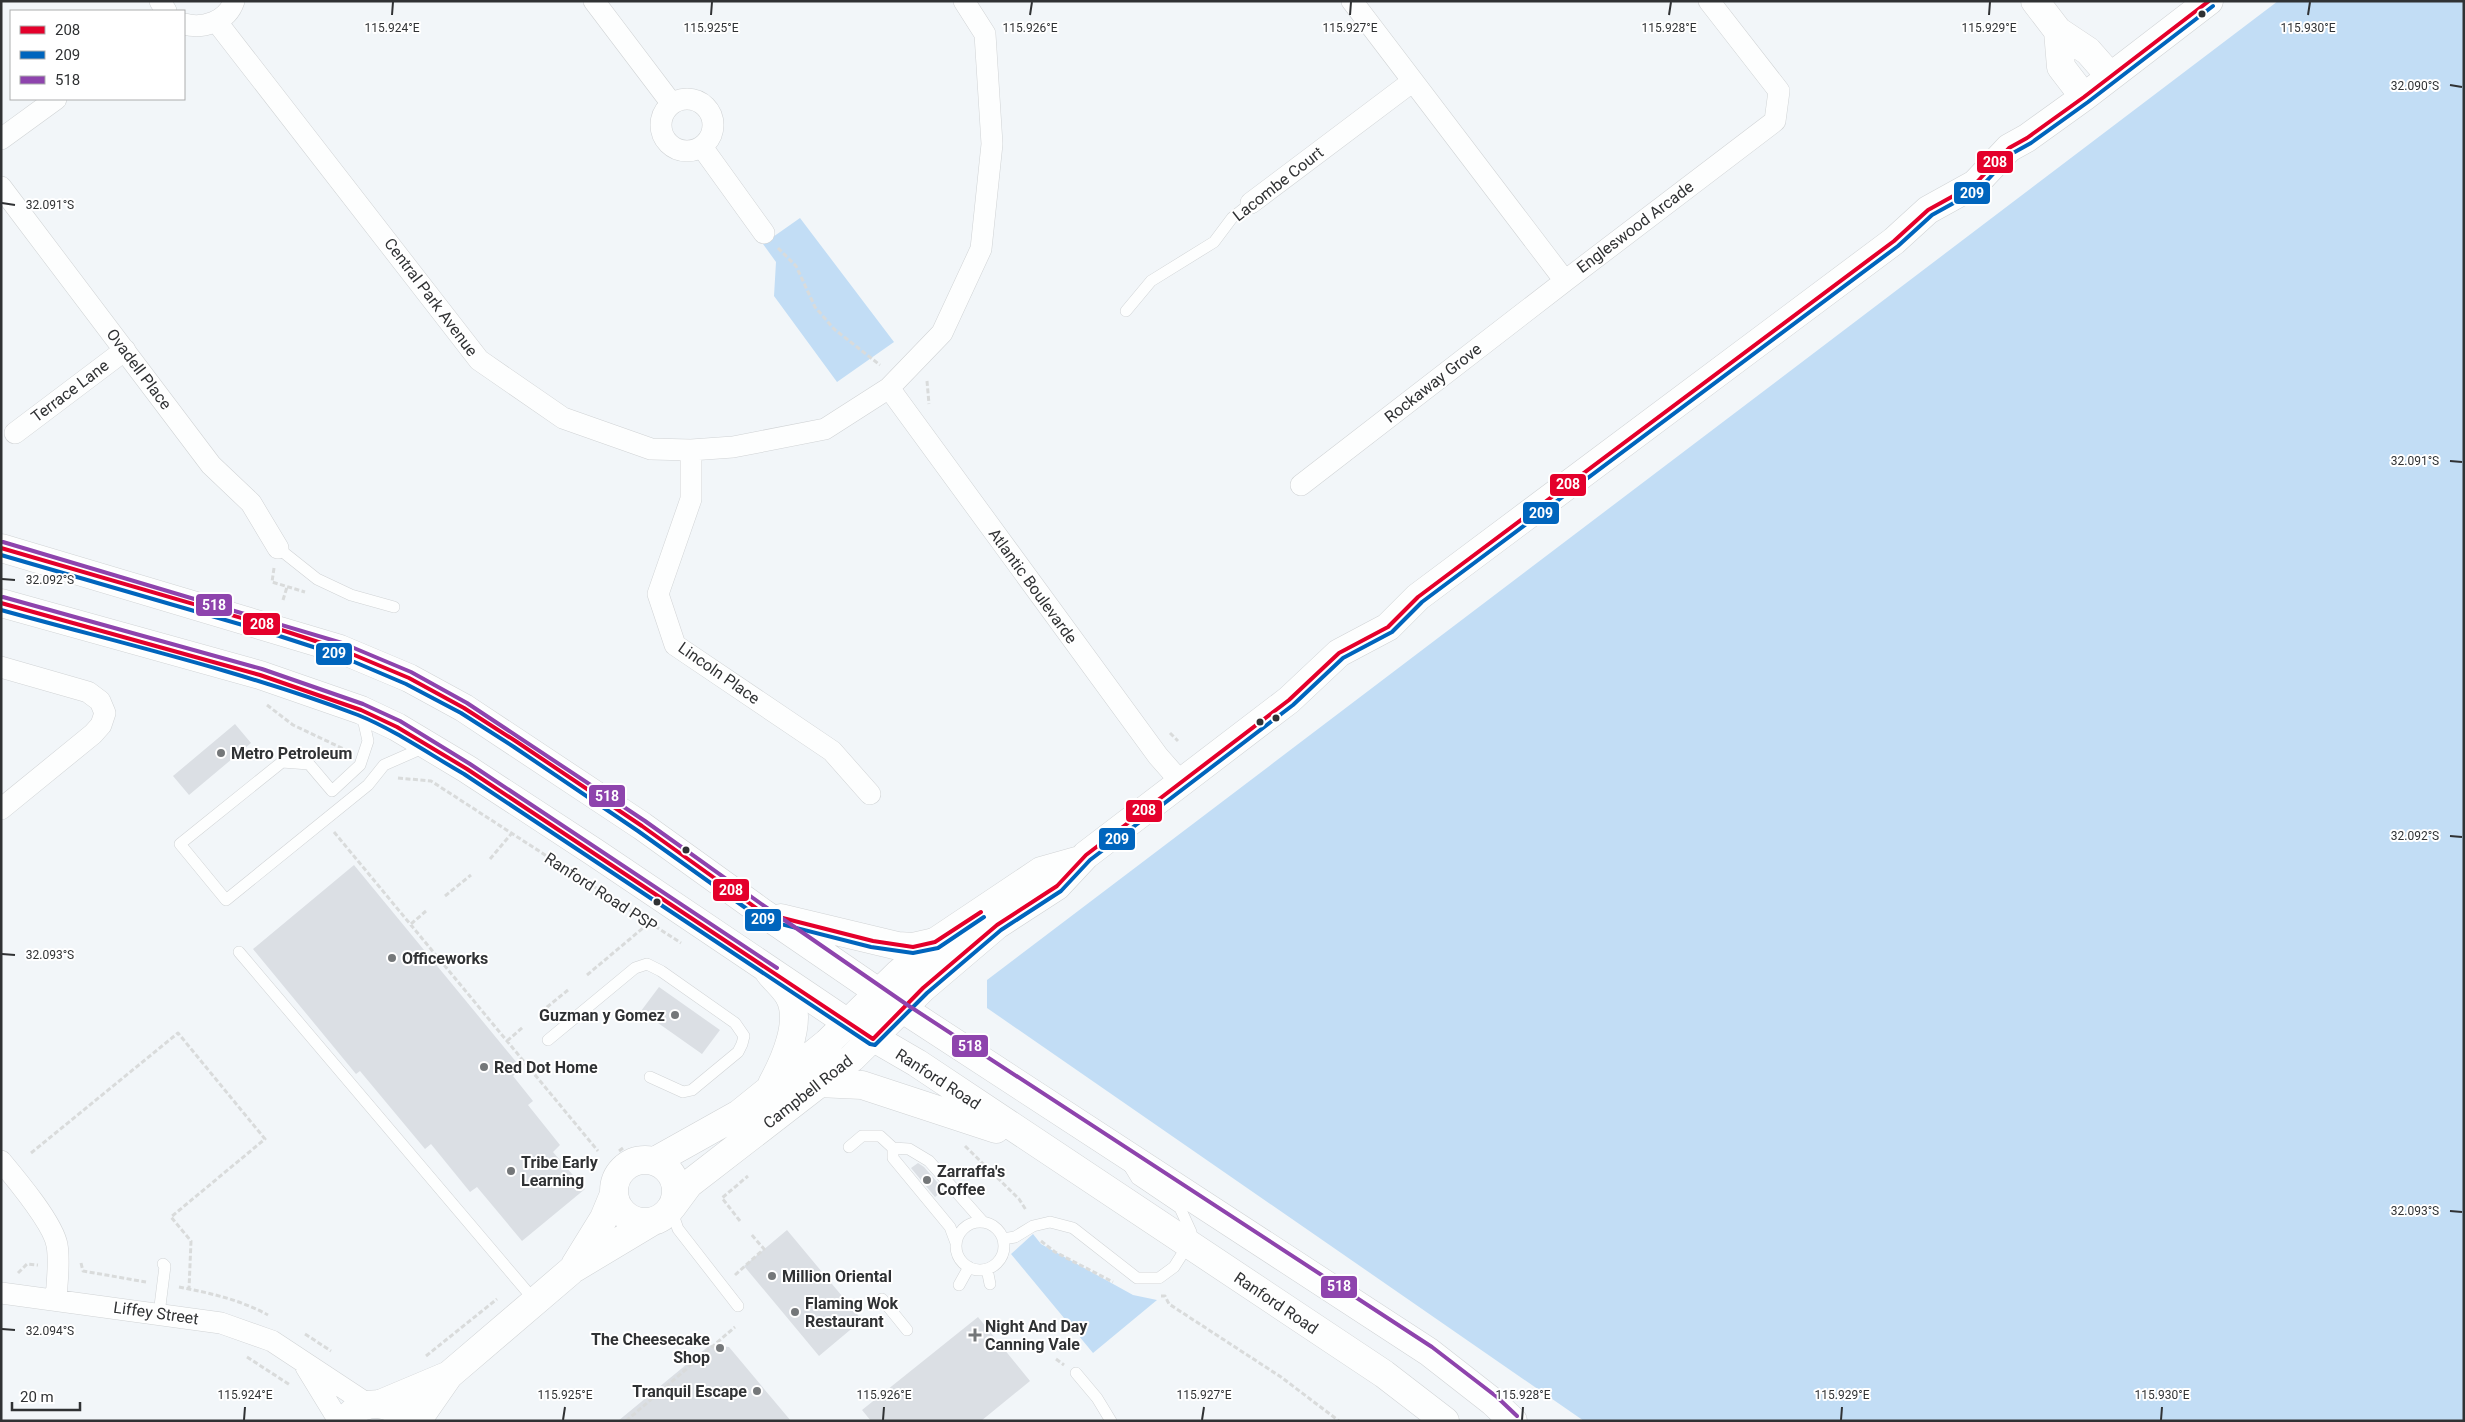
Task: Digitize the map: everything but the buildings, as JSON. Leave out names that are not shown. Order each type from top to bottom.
[{"type":"main road","points":[[2035,1],[2058,31],[2088,51],[2110,76]]},
{"type":"main road","name":"Campbell Road","points":[[417,1421],[449,1375],[573,1269],[666,1217],[689,1184],[873,1039],[923,988],[997,925],[1057,886],[1080,860],[1289,700],[1339,653],[1388,627],[1418,597],[1886,247],[1928,210],[1975,184],[2009,148],[2027,138],[2084,97],[2209,1]]},
{"type":"main road","points":[[2058,31],[2061,67],[2084,97]]},
{"type":"main road","points":[[1,548],[340,648],[409,678],[464,708],[642,826],[879,993],[1428,1352],[1493,1402],[1513,1421]]},
{"type":"main road","name":"Ranford Road","points":[[1,603],[260,675],[361,710],[429,745],[848,1023],[917,1063],[1384,1374],[1445,1421]]},
{"type":"main road","name":"Campbell Road","points":[[655,1161],[739,1114],[848,1023],[935,942],[1041,871],[1080,860]]},
{"type":"main road","points":[[763,913],[898,946],[913,947],[935,942]]},
{"type":"main road","name":"Campbell Road","points":[[761,964],[789,996],[793,1008],[792,1038],[767,1092]]},
{"type":"main road","points":[[818,1083],[862,1085],[1029,1139]]},
{"type":"main road","points":[[643,1160],[655,1161],[668,1171],[676,1186],[676,1197],[666,1217],[642,1222],[627,1216],[617,1204],[614,1194],[615,1183],[625,1167],[643,1160]]},
{"type":"main road","name":"Campbell Road","points":[[573,1269],[604,1218],[614,1194]]},
{"type":"main road","name":"Campbell Road","points":[[346,1421],[358,1409],[449,1375]]},
{"type":"main road","points":[[374,1404],[391,1407],[401,1414],[406,1421]]},
{"type":"street","points":[[185,24],[194,27],[216,21],[224,16],[234,1]]},
{"type":"street","points":[[594,1],[672,104]]},
{"type":"street","name":"Central Park Avenue","points":[[216,21],[479,360],[563,418],[651,449],[691,450],[733,447],[825,429],[892,386],[942,332],[981,249],[992,144],[985,34],[964,1]]},
{"type":"street","name":"Engleswood Arcade","points":[[1352,1],[1565,280],[1775,121],[1778,91],[1709,1]]},
{"type":"street","name":"Lacombe Court","points":[[1251,203],[1413,81]]},
{"type":"street","points":[[689,99],[698,102],[710,114],[712,132],[702,147],[685,151],[668,144],[663,136],[661,118],[672,104],[689,99]]},
{"type":"street","points":[[1,139],[55,100]]},
{"type":"street","points":[[702,147],[764,233]]},
{"type":"street","name":"Ovadell Place","points":[[1,187],[211,465],[251,503],[278,548]]},
{"type":"street","name":"Rockaway Grove","points":[[1301,485],[1565,280]]},
{"type":"street","name":"Terrace Lane","points":[[15,433],[125,350]]},
{"type":"street","name":"Atlantic Boulevarde","points":[[892,386],[1158,756],[1180,782]]},
{"type":"street","name":"Lincoln Place","points":[[691,450],[691,498],[658,594],[674,645],[832,750],[870,794]]},
{"type":"street","points":[[1,667],[88,692],[100,701],[105,713],[101,725],[93,734],[1,809]]},
{"type":"street","points":[[1,1161],[19,1182],[50,1229],[57,1244],[56,1299]]},
{"type":"street","name":"Liffey Street","points":[[1,1293],[221,1323],[272,1341],[374,1404]]},
{"type":"street","name":"Liffey Street","points":[[302,1360],[339,1421]]},
{"type":"lane","name":"Lacombe Court","points":[[1126,310],[1151,281],[1214,242],[1232,218],[1251,203]]},
{"type":"lane","points":[[278,548],[317,579],[351,594],[394,607]]},
{"type":"lane","points":[[361,710],[368,741],[360,765],[332,791],[309,764],[282,762],[180,844],[226,900],[368,786],[384,765],[429,745]]},
{"type":"lane","points":[[240,952],[535,1301]]},
{"type":"lane","points":[[548,1040],[635,968],[647,964],[661,971],[735,1023],[744,1036],[738,1052],[692,1090],[683,1092],[650,1077]]},
{"type":"lane","points":[[849,1147],[862,1136],[880,1136],[893,1148],[909,1149],[929,1161],[982,1222],[996,1227],[1003,1240],[1004,1247],[999,1261],[987,1269],[975,1270],[959,1258],[950,1227],[893,1158],[893,1148]]},
{"type":"lane","points":[[1003,1240],[1015,1237],[1033,1226],[1050,1222],[1073,1228],[1137,1278],[1159,1278],[1174,1268],[1188,1245],[1191,1232],[1180,1208],[1137,1179],[1121,1151]]},
{"type":"lane","points":[[666,1217],[738,1306]]},
{"type":"lane","points":[[956,1244],[958,1236],[968,1225],[982,1222]]},
{"type":"lane","points":[[703,1261],[712,1253]]},
{"type":"lane","points":[[159,1314],[165,1266],[163,1264]]},
{"type":"lane","points":[[959,1286],[969,1267]]},
{"type":"lane","points":[[987,1269],[990,1284]]},
{"type":"lane","points":[[882,1300],[907,1330]]},
{"type":"lane","points":[[1076,1373],[1097,1398],[1111,1421]]},
{"type":"path","points":[[764,233],[796,266],[815,307],[834,329],[876,361],[892,386]]},
{"type":"path","points":[[283,600],[287,587]]},
{"type":"path","name":"Ranford Road PSP","points":[[396,778],[431,781],[647,923],[686,946]]},
{"type":"path","points":[[325,820],[598,1152]]},
{"type":"path","points":[[490,859],[512,833]]},
{"type":"path","points":[[445,896],[471,875]]},
{"type":"path","points":[[411,924],[426,911]]},
{"type":"path","points":[[587,975],[647,923]]},
{"type":"path","points":[[541,1012],[568,990]]},
{"type":"path","points":[[507,1040],[523,1027]]},
{"type":"path","points":[[31,1153],[178,1033],[266,1139],[171,1216],[191,1241],[189,1289]]},
{"type":"path","points":[[619,1151],[623,1148]]},
{"type":"path","points":[[740,1221],[722,1198],[748,1176]]},
{"type":"path","points":[[728,1281],[764,1249],[751,1234]]},
{"type":"path","points":[[422,1359],[499,1297]]},
{"type":"path","points":[[626,1421],[735,1327]]},
{"type":"path","points":[[242,1354],[284,1379],[296,1390]]},
{"type":"shaded area","points":[[2278,1],[2464,1],[2464,1421],[1584,1421],[987,1008],[987,980]]},
{"type":"shaded area","points":[[800,218],[894,342],[837,382],[774,296],[776,262],[763,244]]},
{"type":"shaded area","points":[[1033,1234],[1041,1244],[1133,1295],[1157,1300],[1093,1353],[1011,1254]]},
{"type":"transit line","name":"208","points":[[1,603],[260,675],[361,710],[397,727],[467,769],[873,1039],[923,988],[997,925],[1057,886],[1086,855],[1289,700],[1339,653],[1388,627],[1418,597],[1894,241],[1928,210],[1975,184],[2009,148],[2027,138],[2084,97],[2209,1]]},
{"type":"transit line","name":"209","points":[[1,610],[225,671],[314,699],[358,715],[385,728],[464,774],[870,1044],[875,1045],[927,993],[1001,930],[1061,891],[1090,860],[1293,705],[1343,658],[1392,632],[1422,602],[1898,246],[1932,215],[1979,189],[2013,153],[2031,143],[2088,102],[2213,6]]},
{"type":"transit line","name":"518","points":[[3,542],[342,643],[411,672],[467,703],[645,821],[906,1004],[1432,1347],[1497,1397],[1517,1416]]},
{"type":"transit line","name":"208","points":[[1,548],[269,626],[340,649],[409,678],[464,708],[517,742],[642,826],[763,913],[873,941],[913,947],[935,942],[981,912]]},
{"type":"transit line","name":"209","points":[[1,555],[267,632],[338,655],[406,684],[461,713],[514,747],[638,831],[761,919],[871,947],[913,953],[938,948],[984,917]]},
{"type":"transit line","name":"518","points":[[3,597],[262,669],[363,704],[400,721],[470,764],[777,968]]},
{"type":"place","name":"Metro Petroleum","points":[[221,753]]},
{"type":"place","name":"Officeworks","points":[[392,958]]},
{"type":"place","name":"Guzman y Gomez","points":[[675,1015]]},
{"type":"place","name":"Red Dot Home","points":[[484,1067]]},
{"type":"place","name":"Tribe Early Learning","points":[[511,1171]]},
{"type":"place","name":"Zarraffa's Coffee","points":[[927,1180]]},
{"type":"place","name":"Million Oriental","points":[[772,1276]]},
{"type":"place","name":"Flaming Wok Restaurant","points":[[795,1312]]},
{"type":"place","name":"Night And Day Canning Vale","points":[[975,1335]]},
{"type":"place","name":"The Cheesecake Shop","points":[[720,1348]]},
{"type":"place","name":"Tranquil Escape","points":[[757,1391]]}]
